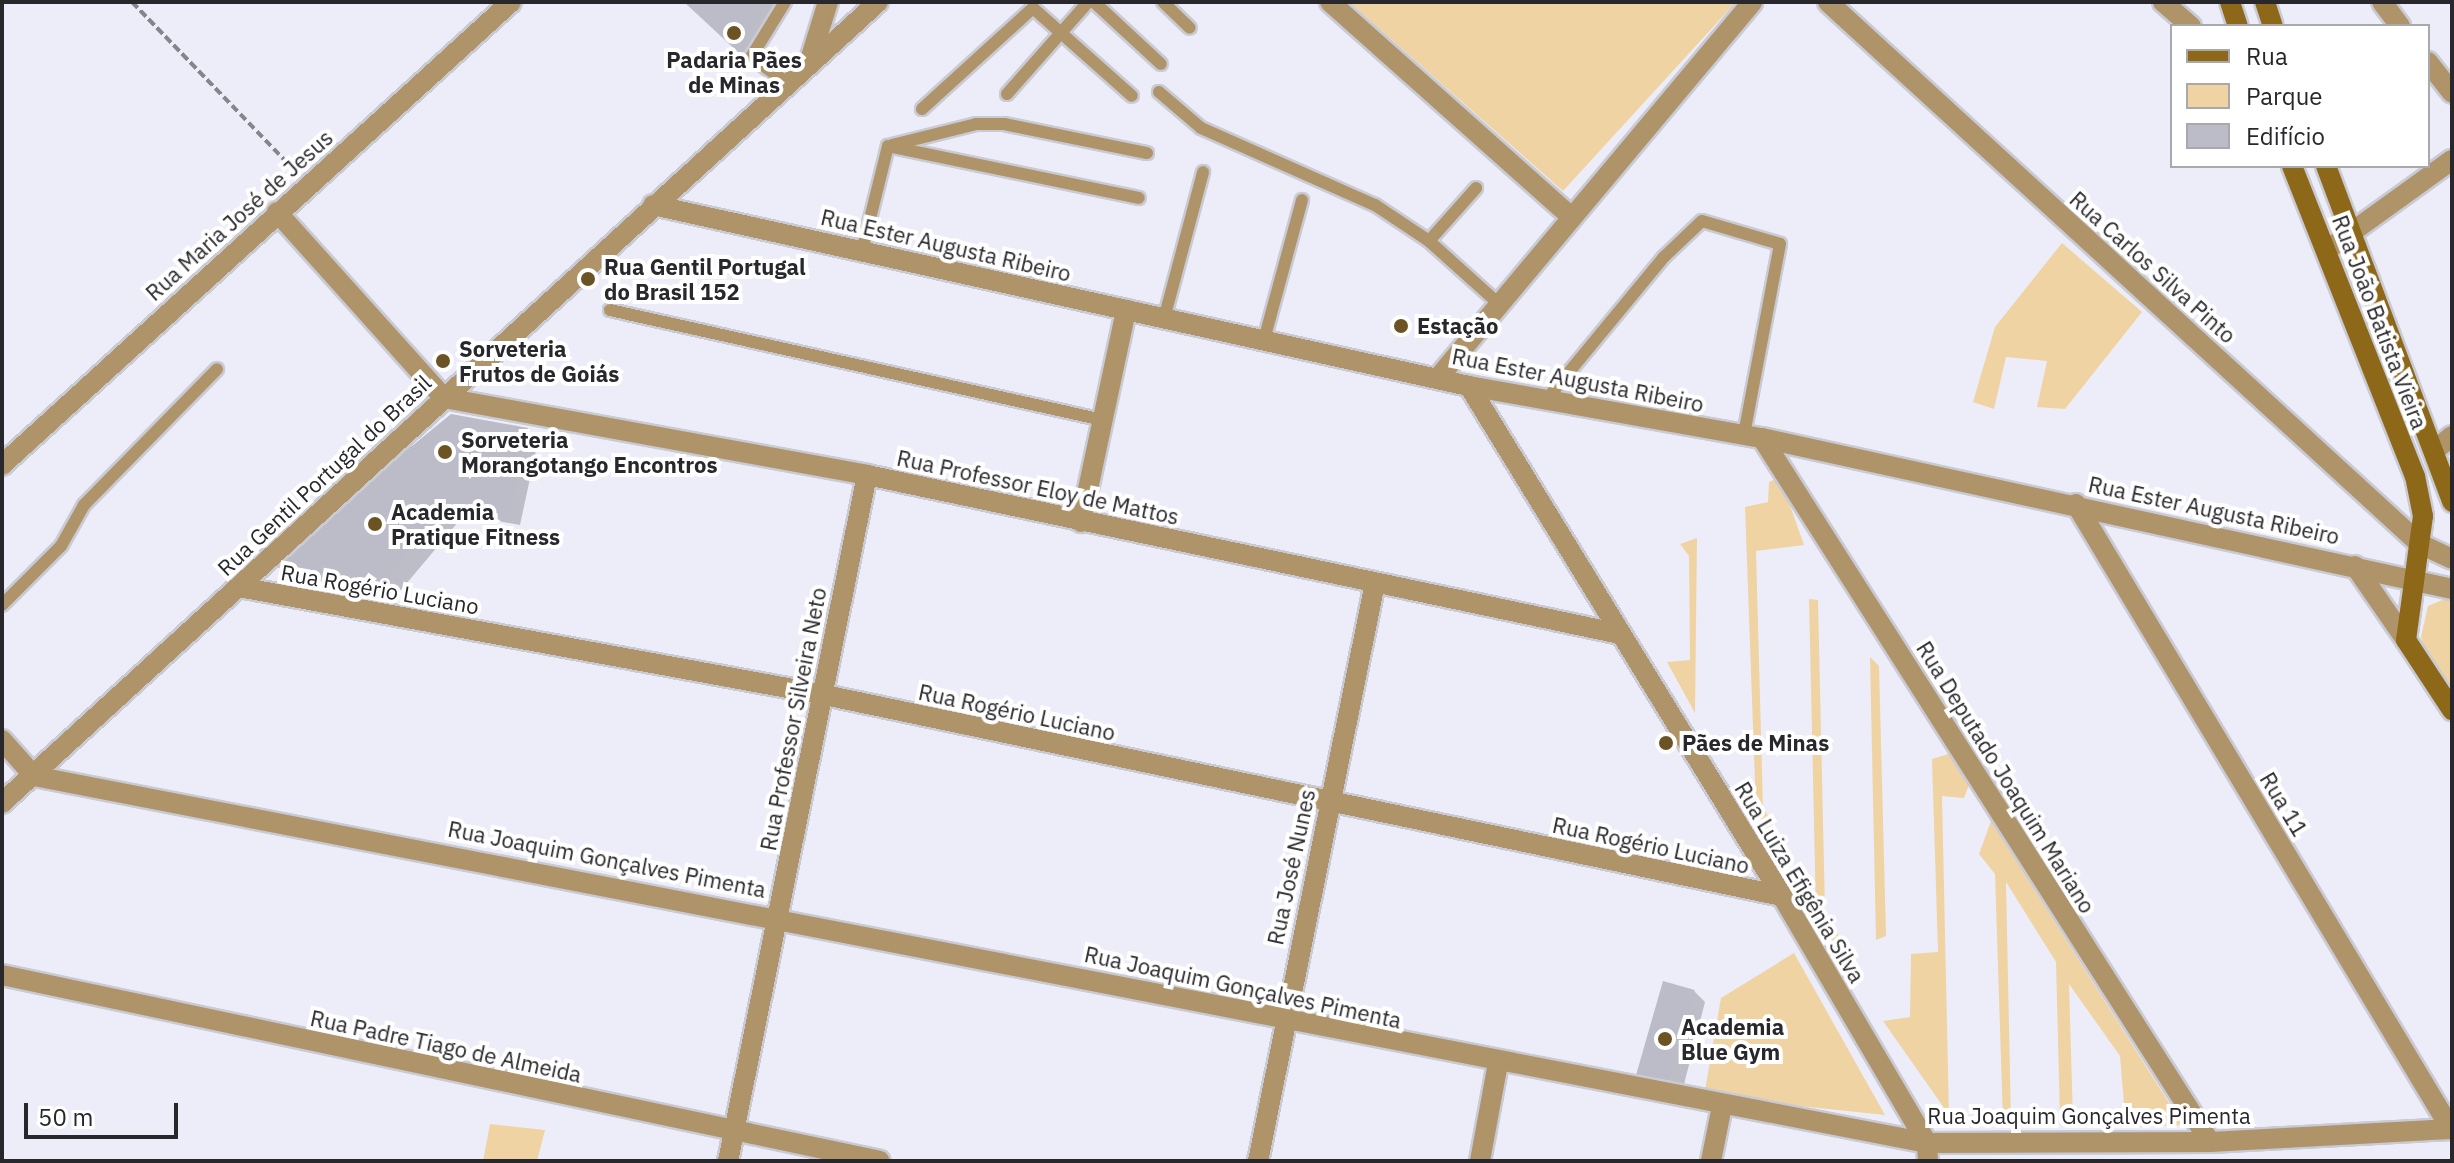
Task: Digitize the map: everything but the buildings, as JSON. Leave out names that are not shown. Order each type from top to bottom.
[{"type":"street","name":"Rua Maria José de Jesus","points":[[2,465],[511,2]]},
{"type":"street","points":[[810,60],[828,2]]},
{"type":"street","name":"Rua Gentil Portugal do Brasil","points":[[2,803],[810,60],[878,2]]},
{"type":"street","points":[[1330,2],[1570,216]]},
{"type":"street","points":[[1438,378],[1570,216],[1752,2]]},
{"type":"street","name":"Rua Carlos Silva Pinto","points":[[1828,2],[2420,544],[2452,559]]},
{"type":"street","points":[[2163,2],[2189,24]]},
{"type":"street","points":[[2230,2],[2237,24]]},
{"type":"street","points":[[2265,2],[2272,24]]},
{"type":"street","points":[[2382,2],[2398,24]]},
{"type":"street","points":[[2430,65],[2452,93]]},
{"type":"street","points":[[2327,250],[2452,160]]},
{"type":"street","name":"Rua João Batista Vieira","points":[[2293,168],[2415,476],[2423,516],[2406,640]]},
{"type":"street","name":"Rua João Batista Vieira","points":[[2327,168],[2452,502]]},
{"type":"street","name":"Rua Ester Augusta Ribeiro","points":[[653,205],[1469,386],[1753,436],[2076,504],[2452,589]]},
{"type":"street","points":[[277,212],[444,398]]},
{"type":"street","points":[[1081,522],[1126,310]]},
{"type":"street","name":"Rua Luiza Efigênia Silva","points":[[1469,386],[1782,896],[1927,1152]]},
{"type":"street","name":"Rua Professor Eloy de Mattos","points":[[444,398],[867,475],[1620,634]]},
{"type":"street","name":"Rua Deputado Joaquim Mariano","points":[[1753,436],[2210,1142]]},
{"type":"street","points":[[2434,451],[2452,436]]},
{"type":"street","name":"Rua Professor Silveira Neto","points":[[728,1161],[780,916],[820,694],[867,475]]},
{"type":"street","name":"Rua 11","points":[[2076,504],[2452,1129]]},
{"type":"street","name":"Rua Ester Augusta Ribeiro","points":[[2355,566],[2406,640]]},
{"type":"street","name":"Rua José Nunes","points":[[1258,1161],[1283,1019],[1375,583]]},
{"type":"street","name":"Rua Rogério Luciano","points":[[239,587],[820,694],[1329,804],[1782,896]]},
{"type":"street","points":[[2406,640],[2452,710]]},
{"type":"street","points":[[2,740],[34,776]]},
{"type":"street","name":"Rua Joaquim Gonçalves Pimenta","points":[[34,776],[780,916],[1722,1106],[1927,1152],[2452,1129]]},
{"type":"street","name":"Rua Padre Tiago de Almeida","points":[[2,975],[734,1133],[880,1161]]},
{"type":"street","points":[[1480,1161],[1498,1063]]},
{"type":"street","points":[[1711,1161],[1722,1106]]},
{"type":"lane","points":[[785,2],[751,57],[786,82]]},
{"type":"lane","points":[[1007,94],[1091,2],[1161,64]]},
{"type":"lane","points":[[1163,2],[1190,28]]},
{"type":"lane","points":[[922,109],[1033,8],[1132,96]]},
{"type":"lane","points":[[1159,92],[1201,128],[1375,205],[1429,241],[1499,304]]},
{"type":"lane","points":[[888,146],[976,124],[1004,124],[1147,153]]},
{"type":"lane","points":[[888,146],[1139,198]]},
{"type":"lane","points":[[862,251],[888,146]]},
{"type":"lane","points":[[1164,319],[1203,172]]},
{"type":"lane","points":[[1429,241],[1476,188]]},
{"type":"lane","points":[[1264,340],[1302,200]]},
{"type":"lane","points":[[1546,400],[1664,257],[1702,221],[1780,244],[1753,436]]},
{"type":"lane","points":[[610,310],[1103,420]]},
{"type":"lane","points":[[2,605],[61,546],[84,505],[217,369]]},
{"type":"path","points":[[132,2],[308,184]]},
{"type":"green space","points":[[1349,2],[1736,2],[1563,191]]},
{"type":"green space","points":[[2062,243],[2142,312],[2065,409],[2037,407],[2047,361],[2006,357],[1994,409],[1973,402],[1995,327]]},
{"type":"green space","points":[[1780,477],[1804,545],[1756,551],[1763,807],[1784,845],[1775,847],[1756,809],[1745,507],[1768,502],[1769,482]]},
{"type":"green space","points":[[1697,538],[1695,713],[1667,662],[1690,660],[1689,556],[1680,544]]},
{"type":"green space","points":[[2452,596],[2452,695],[2425,653],[2421,637],[2428,606]]},
{"type":"green space","points":[[1809,599],[1818,600],[1825,909],[1850,959],[1841,962],[1816,912]]},
{"type":"green space","points":[[1870,657],[1879,666],[1886,936],[1876,940]]},
{"type":"green space","points":[[1955,752],[1972,777],[1964,798],[1942,796],[1949,1115],[1883,1021],[1910,1017],[1911,954],[1938,952],[1932,759]]},
{"type":"green space","points":[[1991,821],[2183,1125],[2126,1128],[2120,1056],[2069,984],[2073,1120],[2060,1119],[2056,962],[2006,882],[2011,1122],[2003,1122],[1995,874],[1979,854]]},
{"type":"green space","points":[[1794,953],[1885,1115],[1704,1096],[1721,998]]},
{"type":"green space","points":[[490,1124],[545,1130],[537,1161],[483,1161]]},
{"type":"place","name":"Padaria Pães de Minas","points":[[734,33]]},
{"type":"place","name":"Rua Gentil Portugal do Brasil 152","points":[[588,279]]},
{"type":"place","name":"Estação","points":[[1401,326]]},
{"type":"place","name":"Sorveteria Frutos de Goiás","points":[[443,361]]},
{"type":"place","name":"Sorveteria Morangotango Encontros","points":[[445,452]]},
{"type":"place","name":"Academia Pratique Fitness","points":[[375,524]]},
{"type":"place","name":"Pães de Minas","points":[[1666,743]]},
{"type":"place","name":"Academia Blue Gym","points":[[1665,1039]]}]
